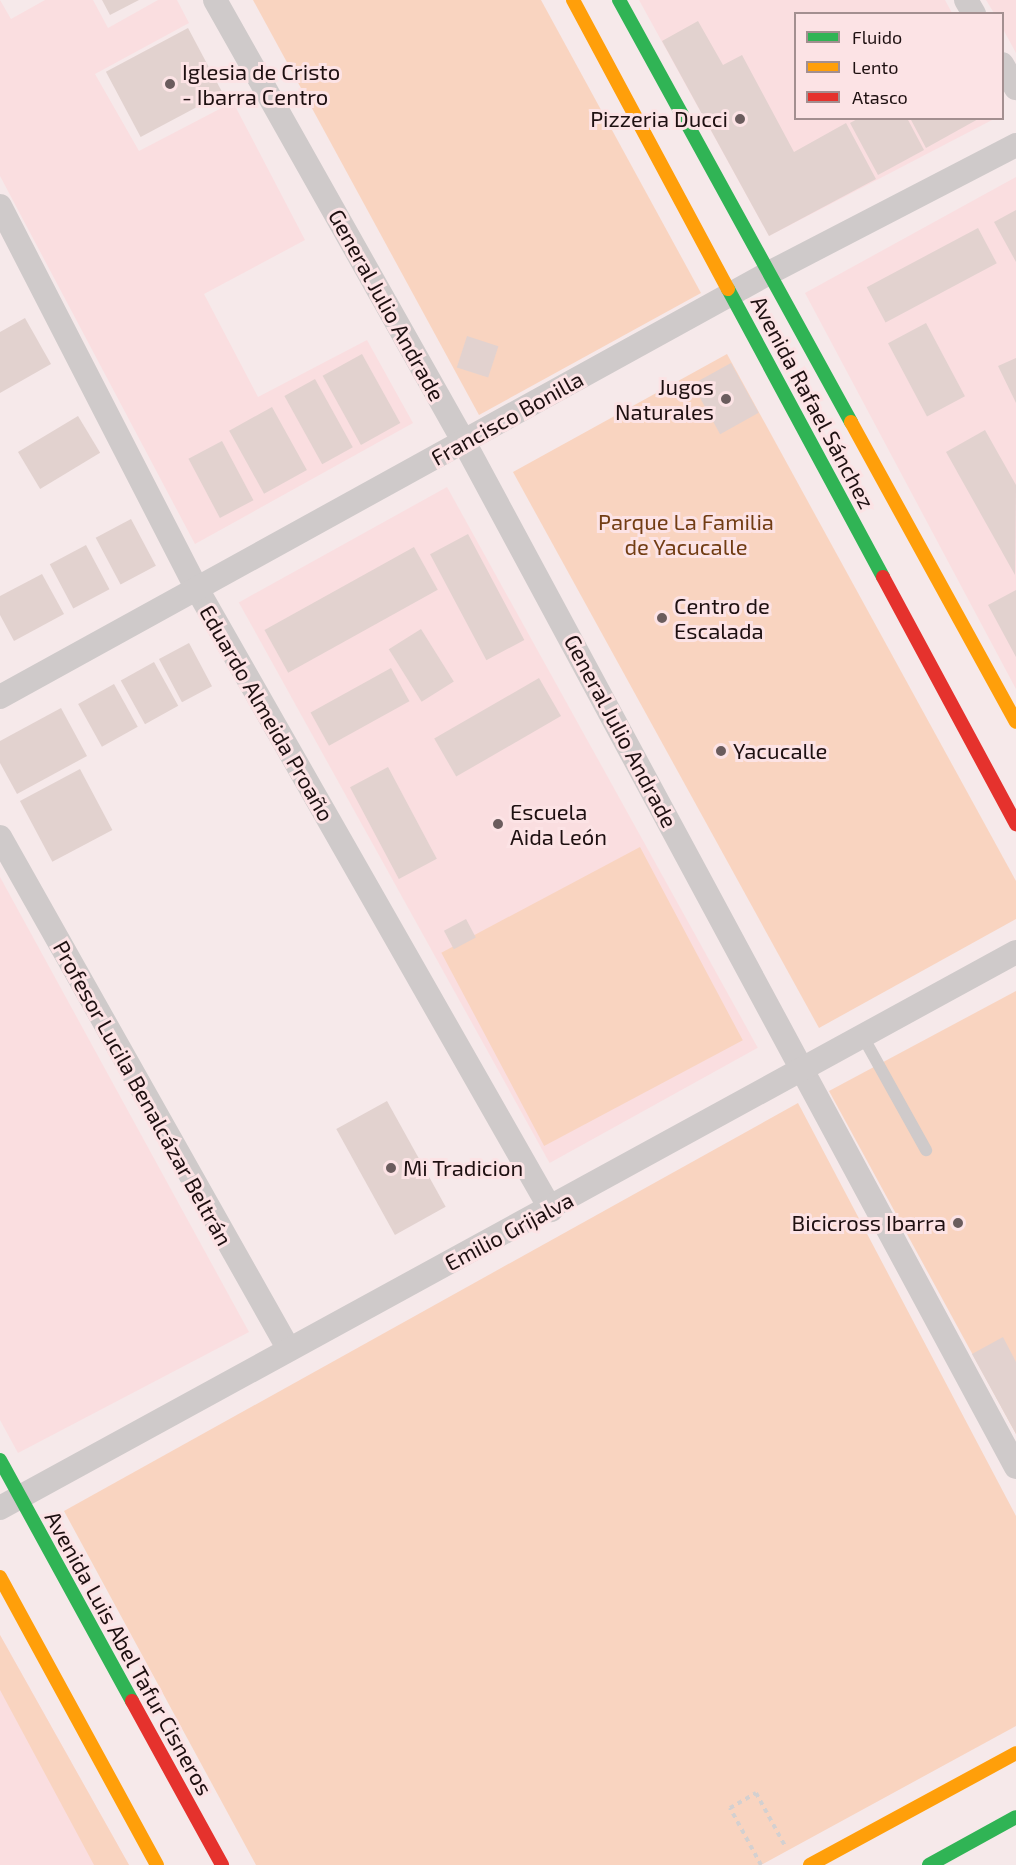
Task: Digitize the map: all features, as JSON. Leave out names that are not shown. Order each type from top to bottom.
[{"type":"street","name":"General Julio Andrade","points":[[215,0],[464,442],[804,1069],[1016,1467]]},
{"type":"street","name":"Avenida Rafael Sánchez","points":[[573,0],[1016,824]]},
{"type":"street","name":"Avenida Rafael Sánchez","points":[[618,0],[1016,722]]},
{"type":"street","points":[[1004,67],[1016,88]]},
{"type":"street","name":"Francisco Bonilla","points":[[0,697],[733,296],[769,273],[1016,145]]},
{"type":"street","name":"Eduardo Almeida Proaño","points":[[0,206],[197,590],[551,1210]]},
{"type":"street","name":"Profesor Lucila Benalcázar Beltrán","points":[[0,837],[288,1347]]},
{"type":"street","name":"Emilio Grijalva","points":[[10,1503],[288,1347],[551,1210],[862,1035],[1016,952]]},
{"type":"street","name":"Avenida Luis Abel Tafur Cisneros","points":[[0,1460],[10,1503],[222,1865]]},
{"type":"street","points":[[0,1577],[157,1865]]},
{"type":"street","points":[[810,1865],[1016,1753]]},
{"type":"street","points":[[929,1865],[1016,1817]]},
{"type":"lane","points":[[862,1035],[926,1150]]},
{"type":"path","points":[[761,1865],[730,1808],[756,1793],[789,1855]]},
{"type":"shaded area","points":[[0,0],[11,19],[45,0],[93,0],[108,28],[158,0],[177,0],[189,23],[95,74],[139,151],[233,102],[305,240],[204,294],[258,397],[367,340],[413,423],[195,544],[0,176]]},
{"type":"shaded area","points":[[639,0],[945,0],[951,12],[794,12],[794,120],[992,120],[769,236]]},
{"type":"shaded area","points":[[986,0],[1016,0],[1016,53],[1004,31],[1004,12],[993,12]]},
{"type":"shaded area","points":[[1016,177],[1016,689],[805,293]]},
{"type":"shaded area","name":"Escuela Aida León","points":[[447,487],[758,1048],[550,1163],[239,602]]},
{"type":"shaded area","points":[[0,877],[249,1332],[18,1453],[0,1420]]},
{"type":"shaded area","points":[[0,1635],[129,1865],[0,1865]]},
{"type":"green space","points":[[253,0],[541,0],[701,293],[479,415]]},
{"type":"green space","name":"Parque La Familia de Yacucalle","points":[[727,354],[1016,881],[1016,919],[819,1028],[513,472]]},
{"type":"green space","points":[[640,847],[743,1040],[544,1146],[441,953]]},
{"type":"green space","name":"Bicicross Ibarra","points":[[1016,991],[1016,1434],[829,1091]]},
{"type":"green space","points":[[798,1103],[1016,1516],[1016,1726],[761,1865],[256,1865],[64,1511]]},
{"type":"green space","points":[[0,1635],[129,1865],[94,1865],[0,1690]]},
{"type":"building","points":[[102,0],[139,0],[110,15]]},
{"type":"building","points":[[698,21],[723,65],[742,55],[794,152],[846,123],[876,179],[769,236],[662,41]]},
{"type":"building","points":[[188,28],[223,93],[141,137],[106,72]]},
{"type":"building","points":[[855,120],[908,120],[924,150],[878,175],[850,123]]},
{"type":"building","points":[[911,120],[976,120],[926,148]]},
{"type":"building","points":[[1016,210],[1016,262],[994,222]]},
{"type":"building","points":[[978,228],[997,263],[886,322],[867,287]]},
{"type":"building","points":[[25,318],[51,364],[0,393],[0,332]]},
{"type":"building","points":[[926,323],[965,396],[927,416],[888,343]]},
{"type":"building","points":[[467,336],[498,346],[488,378],[457,367]]},
{"type":"building","points":[[362,354],[400,423],[361,445],[323,376]]},
{"type":"building","points":[[1016,358],[1016,403],[998,366]]},
{"type":"building","name":"Jugos Naturales","points":[[731,363],[759,413],[720,434],[693,384]]},
{"type":"building","points":[[315,379],[353,447],[322,464],[284,396]]},
{"type":"building","points":[[272,407],[307,470],[264,494],[229,431]]},
{"type":"building","points":[[78,416],[100,453],[40,489],[18,452]]},
{"type":"building","points":[[985,430],[1016,485],[1015,575],[946,452]]},
{"type":"building","points":[[222,441],[253,500],[220,518],[188,459]]},
{"type":"building","points":[[131,519],[156,566],[121,585],[96,538]]},
{"type":"building","points":[[468,534],[524,640],[486,660],[430,554]]},
{"type":"building","points":[[86,545],[109,589],[73,608],[50,564]]},
{"type":"building","points":[[414,547],[438,590],[288,673],[264,630]]},
{"type":"building","points":[[42,574],[64,614],[14,641],[0,615],[0,596]]},
{"type":"building","points":[[1016,590],[1016,657],[988,605]]},
{"type":"building","points":[[421,629],[454,682],[422,702],[389,649]]},
{"type":"building","points":[[189,643],[212,686],[182,702],[159,659]]},
{"type":"building","points":[[154,662],[178,706],[145,724],[121,680]]},
{"type":"building","points":[[391,668],[409,701],[329,746],[311,713]]},
{"type":"building","points":[[539,678],[561,716],[456,777],[434,739]]},
{"type":"building","points":[[114,684],[138,727],[102,747],[78,704]]},
{"type":"building","points":[[61,708],[87,756],[17,794],[0,763],[0,741]]},
{"type":"building","points":[[388,767],[437,859],[399,879],[350,787]]},
{"type":"building","points":[[80,769],[112,830],[52,862],[20,801]]},
{"type":"building","points":[[466,919],[476,938],[454,949],[444,931]]},
{"type":"building","name":"Mi Tradicion","points":[[387,1101],[446,1207],[395,1235],[336,1129]]},
{"type":"building","points":[[1003,1337],[1016,1362],[1016,1434],[972,1354]]},
{"type":"traffic: fast","points":[[619,0],[851,422]]},
{"type":"traffic: fast","points":[[728,289],[883,577]]},
{"type":"traffic: fast","points":[[0,1460],[132,1701]]},
{"type":"traffic: fast","points":[[929,1865],[1016,1817]]},
{"type":"traffic: slow","points":[[573,0],[728,289]]},
{"type":"traffic: slow","points":[[851,422],[1016,722]]},
{"type":"traffic: slow","points":[[0,1577],[157,1865]]},
{"type":"traffic: slow","points":[[810,1865],[1016,1753]]},
{"type":"traffic: jam","points":[[883,577],[1016,824]]},
{"type":"traffic: jam","points":[[132,1701],[222,1865]]},
{"type":"place","name":"Iglesia de Cristo - Ibarra Centro","points":[[170,84]]},
{"type":"place","name":"Pizzeria Ducci","points":[[740,119]]},
{"type":"place","name":"Jugos Naturales","points":[[726,399]]},
{"type":"place","name":"Centro de Escalada","points":[[662,618]]},
{"type":"place","name":"Yacucalle","points":[[721,751]]},
{"type":"place","name":"Escuela Aida León","points":[[498,824]]},
{"type":"place","name":"Mi Tradicion","points":[[391,1168]]},
{"type":"place","name":"Bicicross Ibarra","points":[[958,1223]]}]
